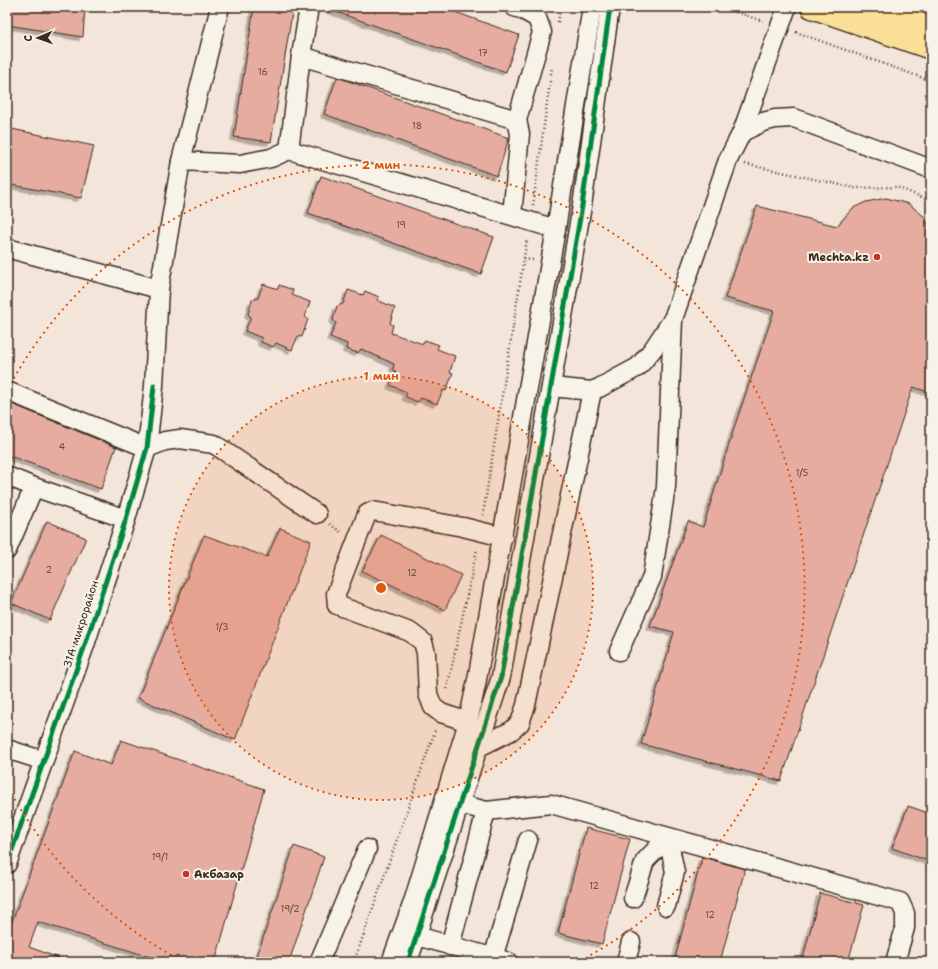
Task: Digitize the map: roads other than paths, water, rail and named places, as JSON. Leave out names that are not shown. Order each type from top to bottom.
[{"type":"main road","points":[[812,7],[931,48]]},
{"type":"main road","points":[[868,7],[931,28]]},
{"type":"street","name":"31А микрорайон","points":[[7,864],[88,637],[147,448],[154,386],[159,289],[181,161],[220,7]]},
{"type":"street","points":[[289,150],[309,7]]},
{"type":"street","points":[[512,215],[520,134],[517,120],[542,32],[537,18],[521,9],[514,7]]},
{"type":"street","points":[[391,962],[413,902],[468,722],[477,680],[556,229],[592,7]]},
{"type":"street","points":[[408,962],[501,678],[582,206],[610,7]]},
{"type":"street","points":[[551,387],[592,391],[638,366],[653,349],[673,319],[728,160],[742,132],[787,7]]},
{"type":"street","points":[[301,56],[517,120]]},
{"type":"street","points":[[742,132],[763,122],[775,119],[794,118],[931,169]]},
{"type":"street","points":[[181,161],[240,164],[271,158],[289,150],[556,229]]},
{"type":"street","points":[[7,248],[159,289]]},
{"type":"street","points":[[619,651],[652,577],[666,487],[673,319]]},
{"type":"street","points":[[479,747],[511,731],[520,722],[526,705],[592,391]]},
{"type":"street","points":[[7,392],[147,448],[165,441],[180,440],[214,444],[317,514]]},
{"type":"street","points":[[7,476],[126,519]]},
{"type":"street","points":[[7,550],[34,487]]},
{"type":"street","points":[[468,722],[441,713],[433,707],[428,694],[426,653],[422,642],[410,632],[337,605],[336,594],[367,514],[373,511],[481,531],[503,537]]},
{"type":"street","points":[[7,749],[44,761]]},
{"type":"street","points":[[460,804],[486,811],[551,804],[900,902],[905,913],[905,928],[894,962]]},
{"type":"street","points":[[450,946],[486,811]]},
{"type":"street","points":[[633,898],[645,861],[668,837]]},
{"type":"street","points":[[666,906],[675,872],[668,837]]},
{"type":"street","points":[[417,936],[501,960],[528,840]]},
{"type":"street","points":[[319,962],[367,850]]},
{"type":"street","points":[[626,962],[631,942]]},
{"type":"place","name":"Mechta.kz","points":[[877,257]]},
{"type":"place","name":"Акбазар","points":[[186,874]]}]
